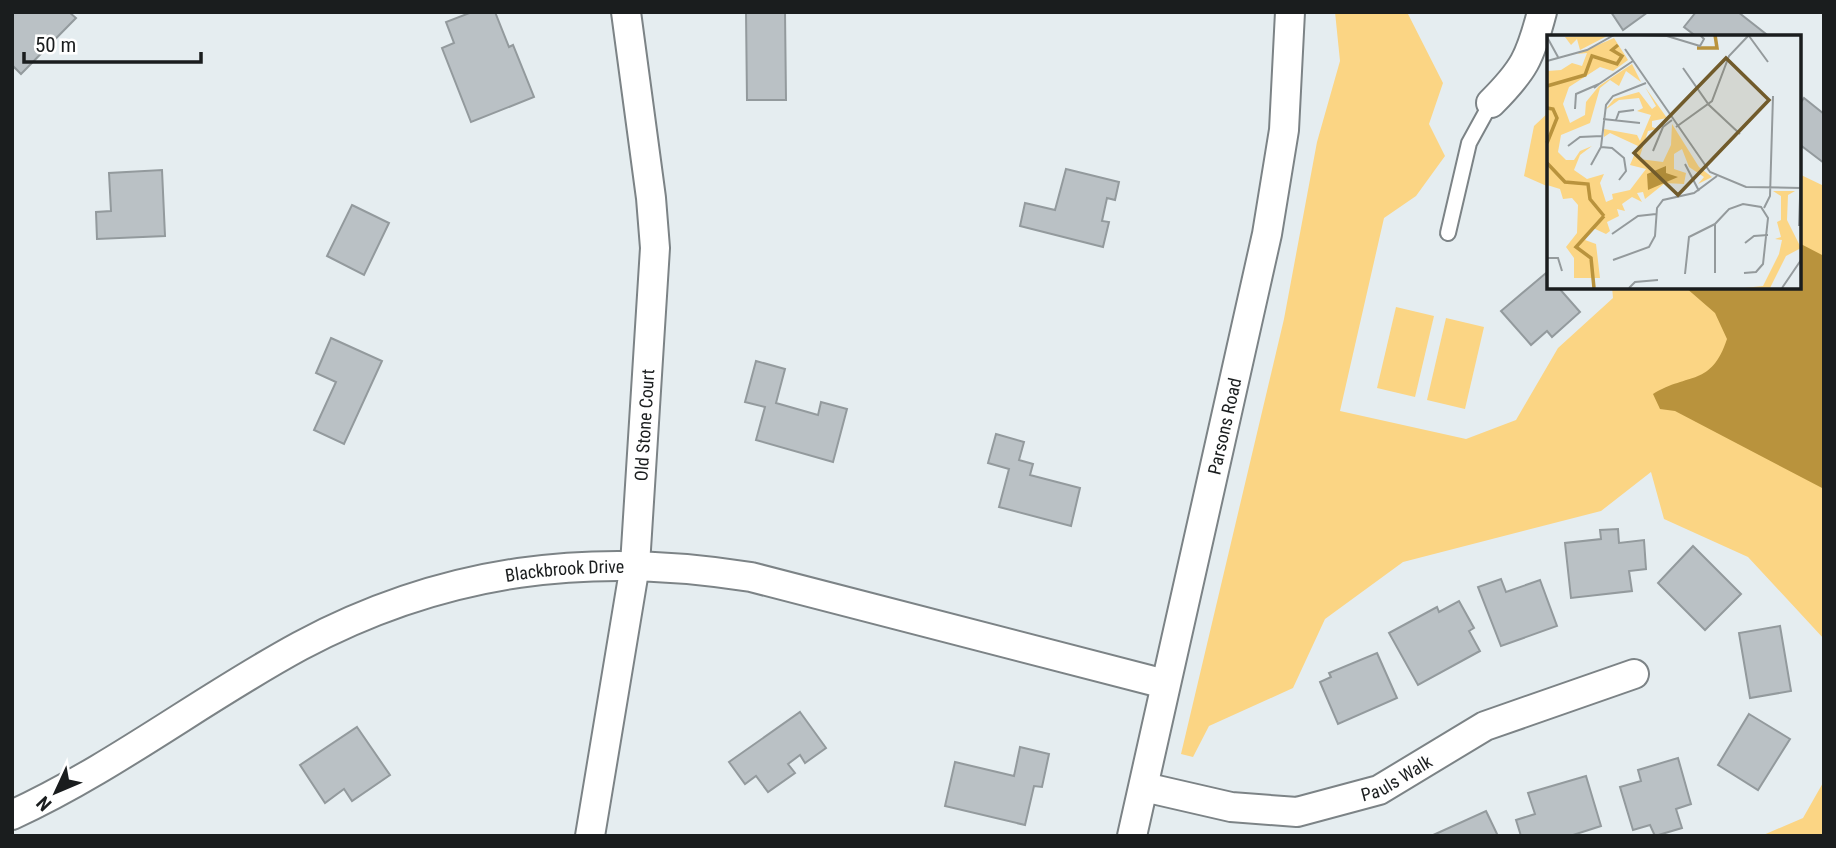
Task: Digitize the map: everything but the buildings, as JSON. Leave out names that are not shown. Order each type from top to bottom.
[{"type":"street","name":"Old Stone Court","points":[[590,836],[635,565],[655,248],[652,198],[626,12]]},
{"type":"street","name":"Parsons Road","points":[[1132,836],[1267,234],[1284,130],[1290,12]]},
{"type":"street","points":[[1490,103],[1517,77],[1531,55],[1542,12]]},
{"type":"street","name":"Blackbrook Drive","points":[[12,815],[68,789],[299,647],[379,608],[436,589],[498,575],[557,568],[635,565],[690,567],[751,578],[1165,684]]},
{"type":"street","name":"Pauls Walk","points":[[1144,788],[1231,807],[1297,812],[1379,790],[1485,726],[1634,674]]},
{"type":"lane","points":[[1448,233],[1469,143],[1490,103]]},
{"type":"shaded area","points":[[1335,12],[1407,12],[1443,83],[1429,124],[1445,156],[1416,196],[1384,218],[1340,411],[1466,439],[1516,420],[1558,348],[1613,298],[1612,289],[1801,289],[1801,175],[1824,186],[1824,639],[1748,557],[1664,519],[1651,472],[1601,511],[1403,562],[1325,619],[1293,688],[1209,726],[1193,757],[1181,754],[1284,319],[1317,142],[1340,61]]},
{"type":"shaded area","points":[[1547,114],[1547,186],[1524,176],[1534,126]]},
{"type":"shaded area","points":[[1801,244],[1824,256],[1824,489],[1675,411],[1660,409],[1653,394],[1706,372],[1721,354],[1727,339],[1715,313],[1687,289],[1801,289]]},
{"type":"shaded area","points":[[1396,307],[1434,316],[1415,397],[1377,388]]},
{"type":"shaded area","points":[[1446,318],[1484,327],[1465,409],[1427,400]]},
{"type":"shaded area","points":[[1824,781],[1824,836],[1761,836],[1803,818]]}]
